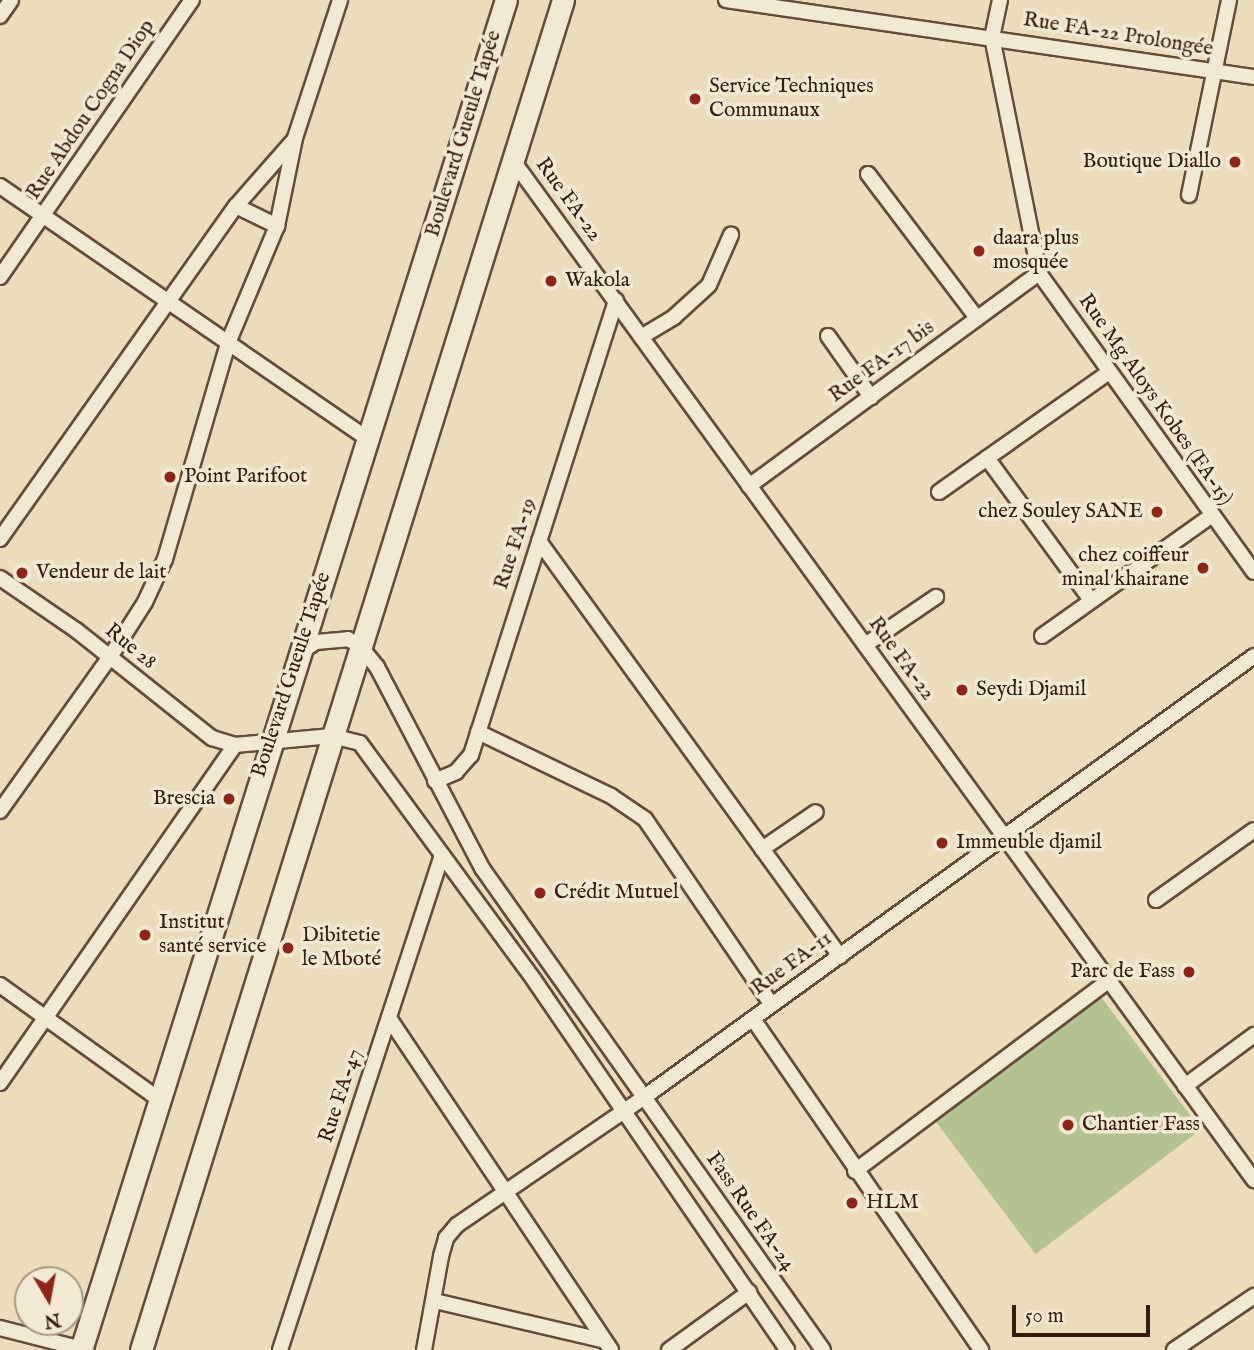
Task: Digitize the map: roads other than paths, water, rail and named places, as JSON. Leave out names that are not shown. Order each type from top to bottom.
[{"type":"street","points":[[0,16],[11,0]]},
{"type":"street","name":"Rue Abdou Cogna Diop","points":[[0,277],[45,216],[192,0]]},
{"type":"street","points":[[0,811],[110,657],[145,602],[165,559],[228,343],[277,226],[295,138],[340,0]]},
{"type":"street","name":"Boulevard Gueule Tapée","points":[[83,1350],[299,653],[506,0]]},
{"type":"street","points":[[141,1350],[563,0]]},
{"type":"street","name":"Rue FA-22 Prolongée","points":[[726,0],[1254,77]]},
{"type":"street","name":"Rue Mg Aloys Kobes (FA-15)","points":[[1000,0],[992,37],[1039,273],[1211,516],[1254,572]]},
{"type":"street","points":[[1189,195],[1229,0]]},
{"type":"street","points":[[0,539],[171,303],[236,206],[295,138]]},
{"type":"street","name":"Rue FA-22","points":[[514,162],[1254,1180]]},
{"type":"street","points":[[868,174],[977,318]]},
{"type":"street","points":[[0,186],[368,439]]},
{"type":"street","points":[[236,206],[277,226]]},
{"type":"street","points":[[641,337],[674,317],[709,285],[731,235]]},
{"type":"street","name":"Rue FA-17 bis","points":[[749,485],[1039,273]]},
{"type":"street","name":"Rue FA-19","points":[[435,781],[467,762],[615,301]]},
{"type":"street","points":[[828,336],[871,397]]},
{"type":"street","points":[[939,492],[1109,372]]},
{"type":"street","points":[[987,458],[1091,600]]},
{"type":"street","points":[[1042,636],[1211,516]]},
{"type":"street","points":[[539,541],[840,956]]},
{"type":"street","name":"Rue 28","points":[[0,578],[110,657],[212,738],[235,745]]},
{"type":"street","points":[[865,645],[936,597]]},
{"type":"street","points":[[299,653],[316,642],[332,639],[360,646]]},
{"type":"street","name":"Fass Rue FA-24","points":[[360,646],[390,689],[482,868],[823,1350]]},
{"type":"street","name":"Rue FA-11","points":[[424,1350],[446,1238],[457,1225],[643,1098],[1254,656]]},
{"type":"street","points":[[478,732],[611,796],[645,819],[772,1005]]},
{"type":"street","points":[[0,1083],[235,745],[332,736],[348,737],[370,753],[623,1111],[787,1350]]},
{"type":"street","points":[[762,849],[816,811]]},
{"type":"street","points":[[1156,900],[1254,830]]},
{"type":"street","name":"Rue FA-47","points":[[280,1350],[442,855]]},
{"type":"street","points":[[855,1171],[1109,980]]},
{"type":"street","points":[[0,985],[160,1100]]},
{"type":"street","points":[[389,1017],[606,1345]]},
{"type":"street","points":[[753,1019],[855,1171],[981,1350]]},
{"type":"street","points":[[1185,1086],[1254,1035]]},
{"type":"street","points":[[669,1350],[748,1292]]},
{"type":"street","points":[[1174,1350],[1254,1296]]},
{"type":"street","points":[[435,1301],[606,1345]]},
{"type":"street","points":[[0,1328],[83,1350]]},
{"type":"place","name":"Service Techniques Communaux","points":[[695,99]]},
{"type":"place","name":"Boutique Diallo","points":[[1235,162]]},
{"type":"place","name":"daara plus mosquée","points":[[979,251]]},
{"type":"place","name":"Wakola","points":[[551,281]]},
{"type":"place","name":"Point Parifoot","points":[[170,477]]},
{"type":"place","name":"chez Souley SANE","points":[[1157,512]]},
{"type":"place","name":"chez coiffeur minal khairane","points":[[1203,568]]},
{"type":"place","name":"Vendeur de lait","points":[[22,573]]},
{"type":"place","name":"Seydi Djamil","points":[[962,690]]},
{"type":"place","name":"Brescia","points":[[229,799]]},
{"type":"place","name":"Immeuble djamil","points":[[942,843]]},
{"type":"place","name":"Crédit Mutuel","points":[[540,893]]},
{"type":"place","name":"Institut santé service","points":[[145,935]]},
{"type":"place","name":"Dibitetie le Mboté","points":[[288,948]]},
{"type":"place","name":"Parc de Fass","points":[[1189,972]]},
{"type":"place","name":"Chantier Fass","points":[[1068,1125]]},
{"type":"place","name":"HLM","points":[[852,1203]]}]
